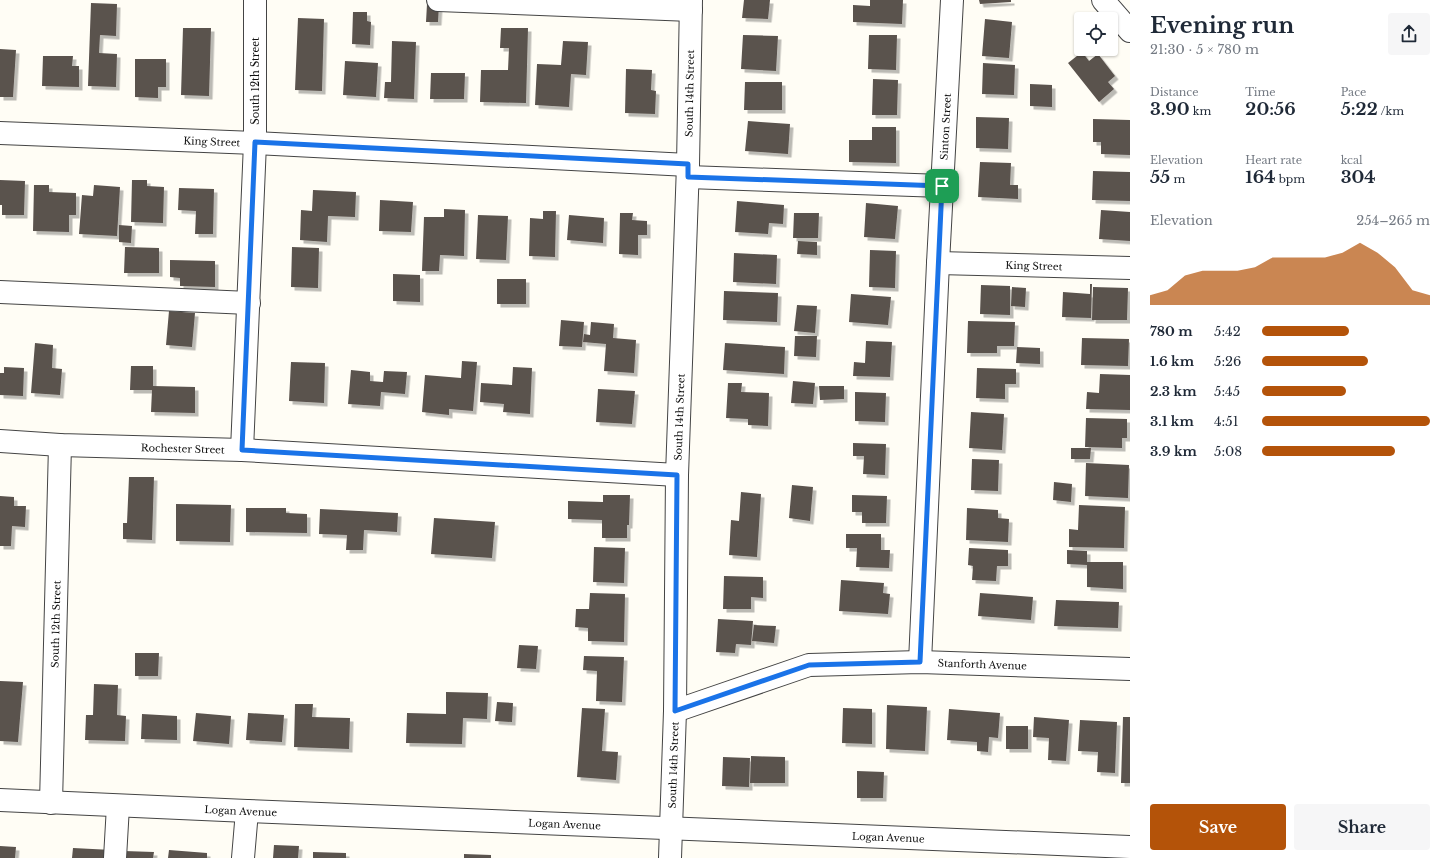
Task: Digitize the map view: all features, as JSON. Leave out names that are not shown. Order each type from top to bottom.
[{"type":"street","name":"South 12th Street","points":[[242,450],[255,142],[256,0]]},
{"type":"street","points":[[438,0],[691,5]]},
{"type":"street","name":"Sinton Street","points":[[920,662],[938,263],[952,0]]},
{"type":"street","points":[[1103,0],[1130,31]]},
{"type":"street","name":"South 14th Street","points":[[670,858],[675,711],[677,475],[688,171],[691,5]]},
{"type":"street","name":"King Street","points":[[0,133],[255,142],[688,171],[942,186]]},
{"type":"street","name":"King Street","points":[[938,263],[1130,268]]},
{"type":"street","points":[[0,292],[249,303]]},
{"type":"street","name":"Rochester Street","points":[[0,441],[60,445],[242,450],[677,475]]},
{"type":"street","name":"South 12th Street","points":[[51,803],[60,445]]},
{"type":"street","name":"Stanforth Avenue","points":[[675,711],[809,665],[920,662],[1130,669]]},
{"type":"street","name":"Logan Avenue","points":[[0,800],[1130,847]]},
{"type":"street","points":[[115,858],[118,806]]},
{"type":"street","points":[[243,858],[246,811]]},
{"type":"building","points":[[744,0],[770,0],[768,19],[742,18]]},
{"type":"building","points":[[870,0],[903,0],[902,24],[853,22],[853,5],[870,6]]},
{"type":"building","points":[[979,0],[1011,0],[1011,2],[980,4]]},
{"type":"building","points":[[91,3],[117,4],[116,36],[100,35],[99,53],[117,54],[116,87],[88,86]]},
{"type":"building","points":[[427,4],[439,4],[438,22],[426,22]]},
{"type":"building","points":[[353,12],[367,12],[367,21],[371,22],[370,45],[352,44]]},
{"type":"building","points":[[298,18],[324,19],[322,91],[295,90]]},
{"type":"building","points":[[985,19],[1012,22],[1009,58],[982,56]]},
{"type":"building","points":[[183,28],[211,28],[209,96],[181,95]]},
{"type":"building","points":[[501,28],[528,28],[526,103],[480,102],[481,70],[508,70],[509,48],[500,48]]},
{"type":"building","points":[[743,35],[778,36],[776,71],[741,69]]},
{"type":"building","points":[[869,35],[897,35],[896,70],[868,69]]},
{"type":"building","points":[[392,41],[416,42],[414,99],[384,98],[385,82],[391,82]]},
{"type":"building","points":[[563,41],[588,42],[586,75],[571,74],[569,107],[535,105],[537,64],[561,65]]},
{"type":"building","points":[[0,49],[16,50],[13,97],[0,97]]},
{"type":"building","points":[[43,56],[73,56],[72,66],[79,66],[79,87],[42,86]]},
{"type":"building","points":[[1077,56],[1085,56],[1089,61],[1095,56],[1100,56],[1115,76],[1108,82],[1114,89],[1099,102],[1068,63]]},
{"type":"building","points":[[135,59],[166,59],[166,87],[158,87],[158,98],[135,97]]},
{"type":"building","points":[[345,61],[378,63],[376,97],[343,95]]},
{"type":"building","points":[[983,63],[1015,65],[1014,95],[982,94]]},
{"type":"building","points":[[626,69],[652,70],[651,90],[656,91],[655,114],[625,113]]},
{"type":"building","points":[[431,73],[465,73],[464,99],[430,99]]},
{"type":"building","points":[[873,79],[898,80],[897,115],[872,115]]},
{"type":"building","points":[[745,82],[782,82],[782,110],[744,110]]},
{"type":"building","points":[[1030,84],[1052,85],[1052,107],[1030,106]]},
{"type":"building","points":[[976,117],[1009,118],[1008,149],[976,148]]},
{"type":"building","points":[[1093,119],[1130,120],[1130,155],[1101,154],[1101,142],[1093,142]]},
{"type":"building","points":[[748,121],[790,124],[788,154],[745,151]]},
{"type":"building","points":[[872,127],[896,127],[896,163],[849,162],[849,140],[872,140]]},
{"type":"building","points":[[980,162],[1011,163],[1010,185],[1018,185],[1018,199],[978,197]]},
{"type":"building","points":[[1093,171],[1130,172],[1130,201],[1092,200]]},
{"type":"building","points":[[0,180],[25,181],[24,215],[2,215],[2,205],[0,205]]},
{"type":"building","points":[[132,180],[147,180],[147,186],[164,187],[163,223],[131,222]]},
{"type":"building","points":[[34,185],[49,185],[49,192],[76,193],[76,215],[69,215],[69,232],[33,231]]},
{"type":"building","points":[[94,185],[120,187],[117,236],[79,234],[82,195],[93,196]]},
{"type":"building","points":[[179,188],[214,189],[213,234],[195,234],[196,211],[178,210]]},
{"type":"building","points":[[313,190],[356,192],[355,217],[328,216],[327,242],[300,240],[301,210],[312,211]]},
{"type":"building","points":[[380,200],[413,202],[411,232],[379,231]]},
{"type":"building","points":[[737,201],[784,205],[783,224],[769,223],[768,234],[735,232]]},
{"type":"building","points":[[866,203],[898,206],[895,239],[864,237]]},
{"type":"building","points":[[444,209],[465,210],[464,256],[440,255],[439,271],[422,271],[424,217],[444,217]]},
{"type":"building","points":[[1101,210],[1130,212],[1130,241],[1099,239]]},
{"type":"building","points":[[543,211],[556,211],[555,257],[529,256],[530,218],[543,219]]},
{"type":"building","points":[[620,213],[633,213],[632,220],[647,221],[647,235],[638,235],[638,255],[619,254]]},
{"type":"building","points":[[794,213],[819,213],[818,238],[793,238]]},
{"type":"building","points":[[478,215],[508,216],[506,260],[476,259]]},
{"type":"building","points":[[569,215],[604,218],[603,243],[567,240]]},
{"type":"building","points":[[119,225],[132,226],[131,243],[119,242]]},
{"type":"building","points":[[798,241],[817,242],[817,255],[797,254]]},
{"type":"building","points":[[125,247],[159,248],[159,273],[124,273]]},
{"type":"building","points":[[292,247],[319,248],[318,288],[291,287]]},
{"type":"building","points":[[870,250],[896,251],[895,288],[869,287]]},
{"type":"building","points":[[734,253],[777,255],[776,284],[733,282]]},
{"type":"building","points":[[170,260],[215,261],[215,287],[180,286],[180,278],[170,277]]},
{"type":"building","points":[[393,274],[420,275],[420,302],[393,301]]},
{"type":"building","points":[[497,279],[526,279],[526,304],[497,304]]},
{"type":"building","points":[[1090,284],[1092,284],[1091,318],[1062,317],[1063,292],[1090,294]]},
{"type":"building","points":[[981,285],[1010,286],[1010,315],[980,314]]},
{"type":"building","points":[[1012,287],[1026,288],[1025,307],[1011,306]]},
{"type":"building","points":[[1093,287],[1128,288],[1127,320],[1092,320]]},
{"type":"building","points":[[724,291],[778,293],[777,322],[723,320]]},
{"type":"building","points":[[851,294],[891,297],[888,325],[849,322]]},
{"type":"building","points":[[797,305],[817,306],[815,333],[794,331]]},
{"type":"building","points":[[169,311],[195,313],[192,347],[166,345]]},
{"type":"building","points":[[561,320],[584,322],[582,347],[559,346]]},
{"type":"building","points":[[968,321],[1015,322],[1014,346],[997,346],[997,353],[967,353]]},
{"type":"building","points":[[591,322],[614,324],[613,338],[636,340],[634,373],[604,371],[606,344],[583,342],[584,334],[590,335]]},
{"type":"building","points":[[795,336],[817,336],[816,357],[794,356]]},
{"type":"building","points":[[1082,338],[1129,339],[1128,366],[1081,365]]},
{"type":"building","points":[[866,341],[892,342],[890,377],[853,376],[854,362],[865,363]]},
{"type":"building","points":[[35,343],[53,345],[52,368],[62,369],[60,395],[31,393]]},
{"type":"building","points":[[725,343],[785,347],[784,374],[723,370]]},
{"type":"building","points":[[1017,347],[1040,348],[1040,364],[1016,363]]},
{"type":"building","points":[[462,361],[477,362],[473,411],[449,409],[449,415],[422,412],[425,375],[461,378]]},
{"type":"building","points":[[291,362],[325,363],[324,403],[289,401]]},
{"type":"building","points":[[131,366],[153,366],[153,386],[195,387],[195,413],[151,412],[152,390],[130,390]]},
{"type":"building","points":[[4,367],[24,368],[23,396],[0,395],[0,373],[4,373]]},
{"type":"building","points":[[513,367],[532,368],[530,414],[503,412],[504,404],[480,402],[481,383],[512,385]]},
{"type":"building","points":[[977,368],[1016,369],[1016,384],[1005,384],[1005,399],[976,398]]},
{"type":"building","points":[[351,370],[370,372],[370,381],[383,382],[384,371],[407,372],[405,394],[381,392],[380,406],[348,404]]},
{"type":"building","points":[[1100,374],[1130,375],[1130,410],[1086,409],[1087,392],[1099,393]]},
{"type":"building","points":[[793,381],[815,383],[813,404],[791,403]]},
{"type":"building","points":[[728,383],[742,383],[741,392],[769,393],[768,426],[748,425],[748,419],[726,418]]},
{"type":"building","points":[[819,386],[844,386],[844,399],[820,400]]},
{"type":"building","points":[[598,389],[635,391],[632,424],[596,422]]},
{"type":"building","points":[[855,392],[886,393],[885,422],[855,421]]},
{"type":"building","points":[[971,412],[1004,414],[1002,450],[969,448]]},
{"type":"building","points":[[1086,418],[1127,419],[1127,438],[1122,438],[1122,448],[1085,447]]},
{"type":"building","points":[[853,443],[886,444],[885,475],[863,474],[864,456],[853,456]]},
{"type":"building","points":[[1071,448],[1091,448],[1090,459],[1071,459]]},
{"type":"building","points":[[972,459],[999,460],[998,491],[971,490]]},
{"type":"building","points":[[1086,463],[1129,465],[1128,498],[1085,496]]},
{"type":"building","points":[[129,477],[154,477],[152,540],[123,539],[123,523],[127,523]]},
{"type":"building","points":[[1054,482],[1072,484],[1071,502],[1053,500]]},
{"type":"building","points":[[792,485],[813,487],[810,521],[789,518]]},
{"type":"building","points":[[741,492],[761,494],[757,557],[729,555],[731,520],[739,521]]},
{"type":"building","points":[[603,495],[630,495],[627,538],[602,538],[602,520],[568,519],[568,501],[603,502]]},
{"type":"building","points":[[852,495],[887,496],[886,523],[862,523],[862,512],[852,512]]},
{"type":"building","points":[[0,496],[14,497],[14,506],[26,506],[25,527],[12,526],[11,546],[0,546]]},
{"type":"building","points":[[176,504],[231,505],[230,542],[176,541]]},
{"type":"building","points":[[1079,505],[1125,507],[1124,548],[1069,547],[1069,529],[1078,530]]},
{"type":"building","points":[[246,508],[286,508],[286,513],[307,514],[307,533],[246,532]]},
{"type":"building","points":[[967,508],[998,510],[998,518],[1009,519],[1008,542],[966,540]]},
{"type":"building","points":[[320,509],[398,513],[397,532],[364,530],[363,550],[346,550],[347,535],[319,534]]},
{"type":"building","points":[[434,518],[495,522],[492,558],[431,554]]},
{"type":"building","points":[[846,534],[881,534],[881,550],[890,550],[889,568],[856,567],[857,548],[846,548]]},
{"type":"building","points":[[594,547],[625,548],[624,583],[593,582]]},
{"type":"building","points":[[969,548],[1008,550],[1008,566],[997,566],[996,581],[972,580],[973,566],[968,565]]},
{"type":"building","points":[[1067,550],[1087,551],[1087,565],[1067,564]]},
{"type":"building","points":[[1087,562],[1123,562],[1123,589],[1087,587]]},
{"type":"building","points":[[724,576],[763,577],[763,598],[751,597],[751,609],[723,609]]},
{"type":"building","points":[[841,580],[884,583],[883,593],[890,594],[888,614],[839,611]]},
{"type":"building","points":[[590,593],[625,594],[624,642],[588,641],[588,628],[575,627],[576,609],[589,609]]},
{"type":"building","points":[[980,593],[1033,597],[1031,620],[978,616]]},
{"type":"building","points":[[1056,600],[1119,602],[1118,628],[1054,626]]},
{"type":"building","points":[[718,619],[753,621],[751,645],[736,644],[735,653],[716,652]]},
{"type":"building","points":[[754,625],[776,626],[774,643],[752,641]]},
{"type":"building","points":[[519,645],[538,646],[536,669],[517,668]]},
{"type":"building","points":[[135,653],[159,653],[158,676],[135,676]]},
{"type":"building","points":[[584,656],[624,657],[622,702],[596,701],[597,671],[583,670]]},
{"type":"building","points":[[0,681],[23,682],[18,742],[0,741]]},
{"type":"building","points":[[94,684],[118,685],[117,715],[126,716],[125,741],[85,740],[86,715],[93,715]]},
{"type":"building","points":[[446,692],[488,693],[487,719],[463,718],[462,744],[406,743],[407,713],[446,714]]},
{"type":"building","points":[[497,702],[513,703],[512,722],[495,721]]},
{"type":"building","points":[[295,704],[313,704],[312,717],[350,718],[349,749],[294,747]]},
{"type":"building","points":[[887,705],[927,707],[925,751],[886,749]]},
{"type":"building","points":[[582,708],[605,709],[602,751],[618,752],[616,780],[577,777]]},
{"type":"building","points":[[843,708],[872,709],[872,744],[842,743]]},
{"type":"building","points":[[949,709],[1000,713],[998,738],[989,737],[988,752],[977,751],[977,742],[947,740]]},
{"type":"building","points":[[196,713],[231,716],[229,744],[193,741]]},
{"type":"building","points":[[248,713],[284,715],[282,742],[246,740]]},
{"type":"building","points":[[142,714],[177,716],[177,740],[141,739]]},
{"type":"building","points":[[1034,717],[1069,720],[1066,761],[1048,760],[1049,738],[1033,737]]},
{"type":"building","points":[[1123,717],[1130,717],[1130,783],[1121,783]]},
{"type":"building","points":[[1080,720],[1117,722],[1115,773],[1097,772],[1098,752],[1078,751]]},
{"type":"building","points":[[1006,726],[1028,726],[1028,749],[1006,749]]},
{"type":"building","points":[[751,756],[785,757],[785,783],[750,783]]},
{"type":"building","points":[[723,757],[750,758],[749,787],[722,786]]},
{"type":"building","points":[[857,771],[884,772],[883,798],[857,798]]},
{"type":"building","points":[[274,845],[299,846],[298,858],[273,858]]},
{"type":"building","points":[[0,846],[16,847],[15,858],[0,858]]},
{"type":"building","points":[[73,848],[112,850],[112,858],[72,858]]},
{"type":"building","points":[[169,850],[207,853],[207,858],[168,858]]},
{"type":"building","points":[[124,851],[154,852],[153,858],[123,858]]},
{"type":"building","points":[[313,852],[346,853],[346,858],[313,858]]},
{"type":"building","points":[[464,854],[491,855],[491,858],[464,858]]},
{"type":"route","points":[[255,142],[688,164],[688,177],[942,186],[920,662],[809,665],[675,711],[677,475],[242,450],[255,142]]}]
